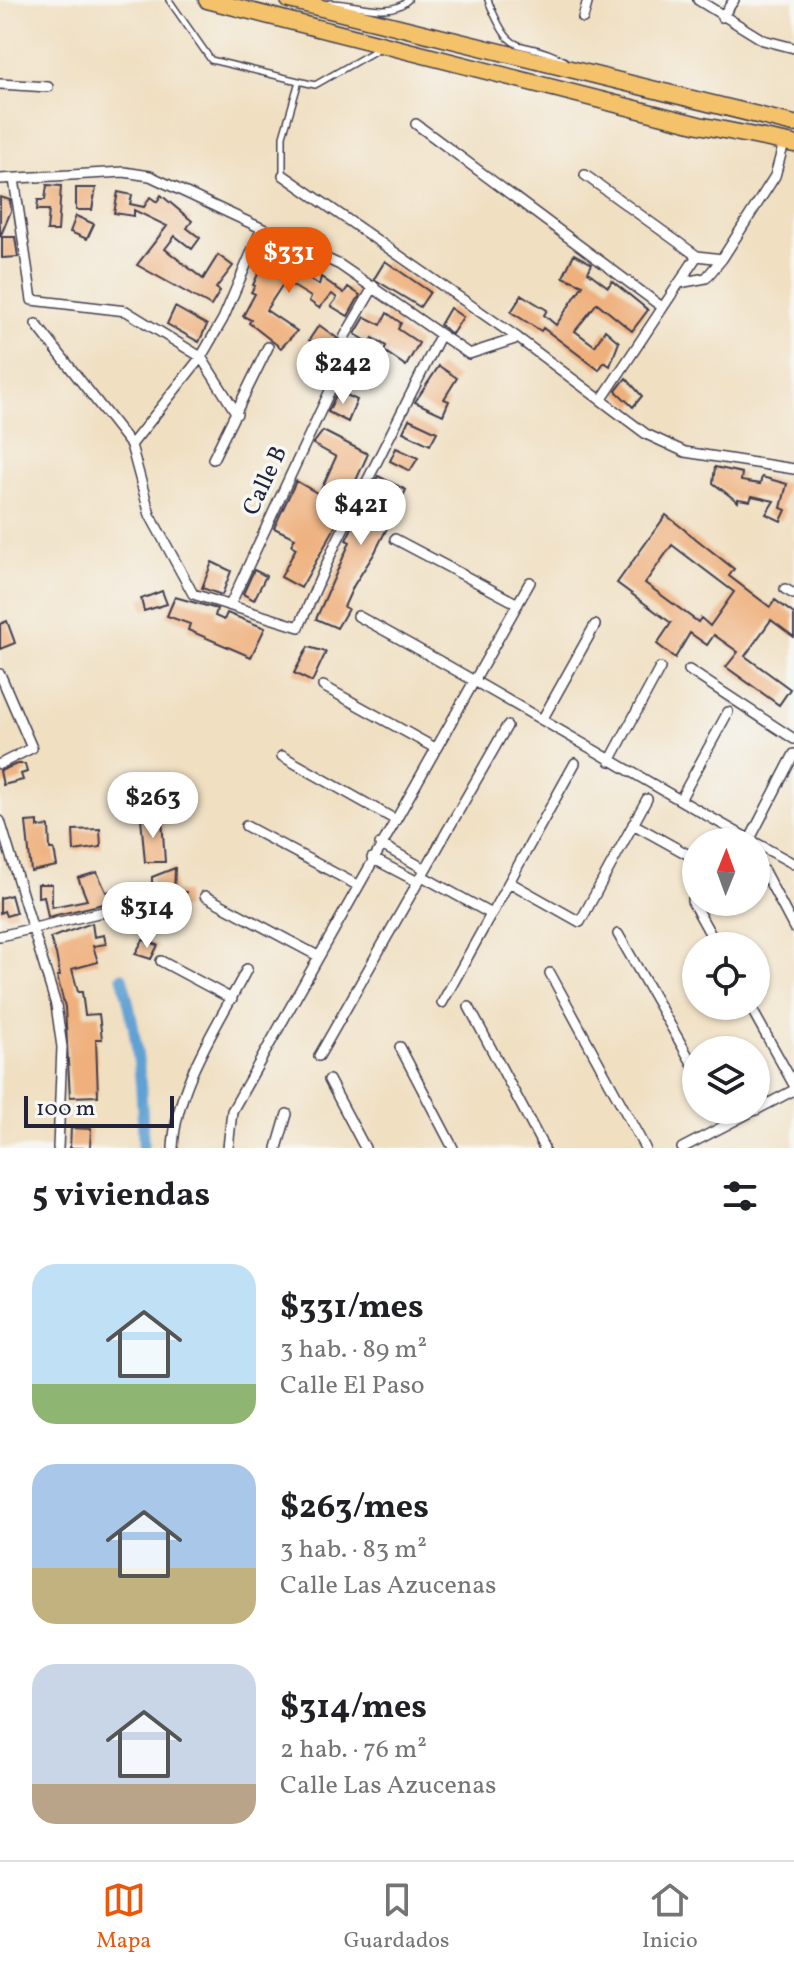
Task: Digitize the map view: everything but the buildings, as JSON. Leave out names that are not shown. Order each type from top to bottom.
[{"type":"highway","points":[[207,0],[789,144]]},
{"type":"highway","points":[[297,2],[794,124]]},
{"type":"street","points":[[583,18],[588,0]]},
{"type":"street","points":[[698,0],[763,40],[794,48]]},
{"type":"street","points":[[722,17],[734,0]]},
{"type":"street","points":[[0,84],[48,87]]},
{"type":"street","points":[[416,124],[662,307]]},
{"type":"street","points":[[679,283],[706,278],[722,259],[775,176],[789,144]]},
{"type":"street","points":[[0,179],[124,172],[150,176],[340,265],[469,354],[518,338]]},
{"type":"street","points":[[283,175],[518,338],[646,434],[685,452],[794,469]]},
{"type":"street","points":[[585,175],[697,256],[722,259]]},
{"type":"street","points":[[14,179],[32,300],[126,311],[201,357],[237,414]]},
{"type":"street","points":[[131,445],[201,357],[223,319],[261,230]]},
{"type":"street","points":[[602,399],[697,256]]},
{"type":"street","name":"Calle B","points":[[230,605],[335,380],[345,336],[374,286]]},
{"type":"street","points":[[36,324],[131,445],[150,515],[193,594],[299,627],[335,545],[440,336]]},
{"type":"street","points":[[213,459],[268,347]]},
{"type":"street","points":[[395,539],[518,604]]},
{"type":"street","points":[[228,1148],[232,1111],[530,582]]},
{"type":"street","points":[[358,616],[475,678],[610,761],[730,828]]},
{"type":"street","points":[[542,720],[595,625]]},
{"type":"street","points":[[610,761],[660,668]]},
{"type":"street","points":[[689,670],[794,739]]},
{"type":"street","points":[[0,674],[32,748],[0,764]]},
{"type":"street","points":[[323,686],[435,748]]},
{"type":"street","points":[[680,800],[728,712]]},
{"type":"street","points":[[319,1056],[507,726]]},
{"type":"street","points":[[759,828],[794,754]]},
{"type":"street","points":[[282,756],[394,819]]},
{"type":"street","points":[[442,1003],[575,763]]},
{"type":"street","points":[[509,882],[580,922],[647,799]]},
{"type":"street","points":[[0,821],[56,1005],[62,1047],[58,1148]]},
{"type":"street","points":[[633,824],[682,851]]},
{"type":"street","points":[[246,826],[357,885]]},
{"type":"street","points":[[380,844],[422,876],[491,914]]},
{"type":"street","points":[[770,851],[794,864]]},
{"type":"street","points":[[372,858],[422,876]]},
{"type":"street","points":[[770,882],[794,928]]},
{"type":"street","points":[[205,896],[318,956]]},
{"type":"street","points":[[0,936],[141,903]]},
{"type":"street","points":[[618,934],[682,1046]]},
{"type":"street","points":[[161,961],[232,999]]},
{"type":"street","points":[[173,1148],[174,1126],[182,1095],[247,969]]},
{"type":"street","points":[[550,973],[645,1148]]},
{"type":"street","points":[[469,1007],[544,1148]]},
{"type":"street","points":[[758,1020],[794,1087],[770,1102]]},
{"type":"street","points":[[400,1047],[453,1148]]},
{"type":"street","points":[[329,1080],[365,1148]]},
{"type":"street","points":[[277,1148],[287,1114]]},
{"type":"street","points":[[682,1148],[727,1124]]},
{"type":"lane","points":[[169,0],[211,60],[315,85],[386,45]]},
{"type":"lane","points":[[297,2],[350,2],[388,11],[400,9],[408,0]]},
{"type":"lane","points":[[488,0],[500,30],[512,45],[559,58],[589,76]]},
{"type":"lane","points":[[283,175],[283,136],[299,81]]},
{"type":"waterway","points":[[122,977],[138,1062],[143,1148]]}]
